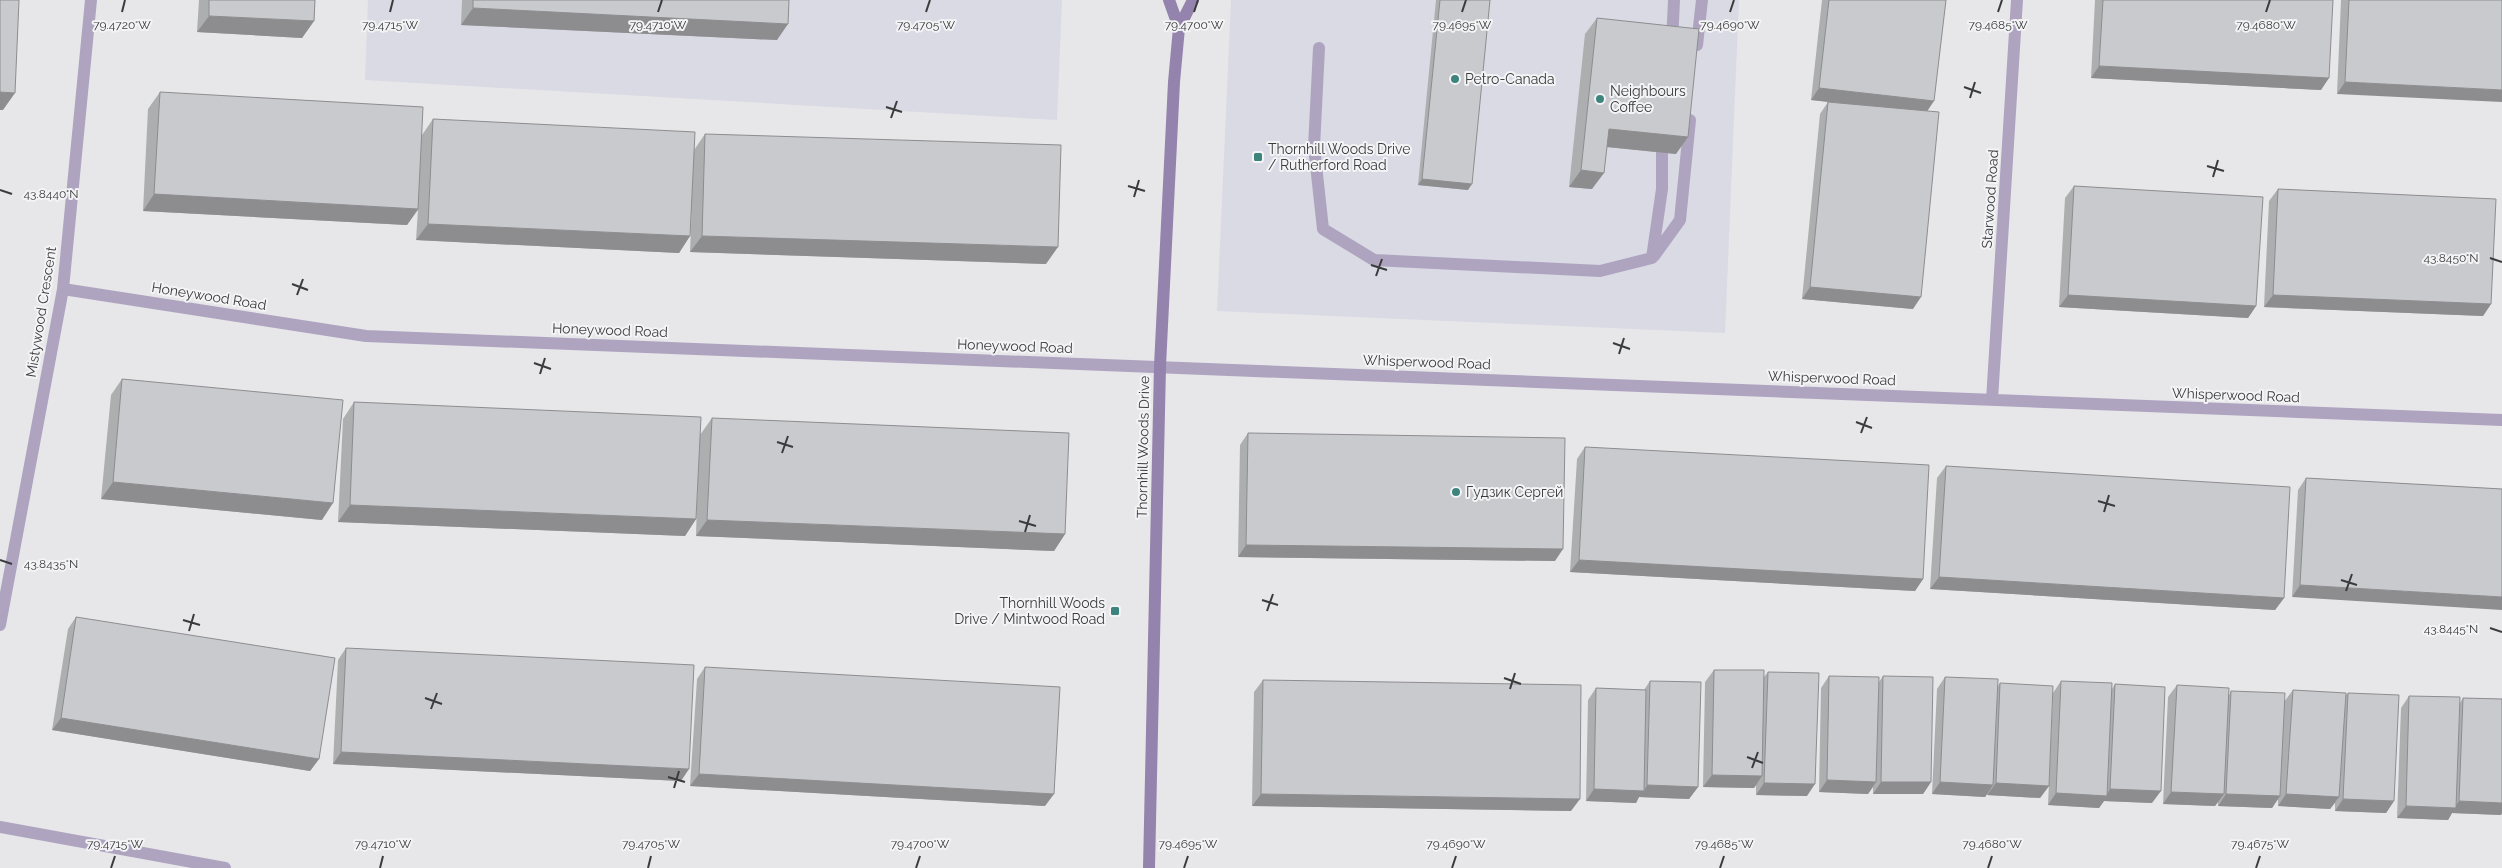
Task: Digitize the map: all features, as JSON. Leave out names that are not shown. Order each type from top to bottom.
[{"type":"street","name":"Mistywood Crescent","points":[[0,625],[62,289],[91,0]]},
{"type":"street","name":"Thornhill Woods Drive","points":[[1170,0],[1179,28]]},
{"type":"street","name":"Thornhill Woods Drive","points":[[1149,868],[1160,366],[1174,82],[1179,28],[1193,0]]},
{"type":"street","points":[[1672,43],[1674,0]]},
{"type":"street","points":[[1696,57],[1702,0]]},
{"type":"street","name":"Starwood Road","points":[[1992,400],[2017,0]]},
{"type":"street","points":[[1319,48],[1314,147],[1323,229],[1374,260],[1600,271],[1652,258],[1680,220],[1691,105]]},
{"type":"street","points":[[1652,258],[1662,189],[1662,152]]},
{"type":"street","name":"Honeywood Road","points":[[62,289],[366,336],[1160,366]]},
{"type":"street","name":"Whisperwood Road","points":[[1160,366],[2502,420]]},
{"type":"street","points":[[0,827],[225,868]]},
{"type":"shaded area","points":[[368,0],[1062,0],[1057,120],[365,80]]},
{"type":"shaded area","points":[[1231,0],[1739,0],[1725,333],[1217,311]]},
{"type":"building","points":[[0,0],[19,0],[15,93],[0,92]]},
{"type":"building","points":[[209,0],[315,0],[314,21],[209,16]]},
{"type":"building","points":[[473,0],[789,0],[788,24],[473,8]]},
{"type":"building","points":[[1440,0],[1490,0],[1472,184],[1422,179]]},
{"type":"building","points":[[1829,0],[1946,0],[1934,101],[1819,88]]},
{"type":"building","points":[[2103,0],[2333,0],[2329,78],[2099,66]]},
{"type":"building","points":[[2349,0],[2502,0],[2502,90],[2345,82]]},
{"type":"building","points":[[1597,18],[1699,29],[1688,137],[1609,129],[1604,173],[1581,170]]},
{"type":"building","points":[[160,92],[423,107],[418,209],[154,194]]},
{"type":"building","points":[[1828,102],[1939,112],[1921,297],[1810,287]]},
{"type":"building","points":[[433,119],[695,132],[690,236],[428,224]]},
{"type":"building","points":[[705,134],[1061,145],[1058,247],[702,236]]},
{"type":"building","points":[[2074,186],[2263,197],[2256,306],[2068,295]]},
{"type":"building","points":[[2278,189],[2496,199],[2491,304],[2273,295]]},
{"type":"building","points":[[122,379],[343,400],[333,503],[113,482]]},
{"type":"building","points":[[354,402],[701,417],[696,519],[350,505]]},
{"type":"building","points":[[712,418],[1069,433],[1065,534],[707,520]]},
{"type":"building","points":[[1248,433],[1565,438],[1563,549],[1246,545]]},
{"type":"building","points":[[1585,447],[1929,465],[1923,579],[1579,560]]},
{"type":"building","points":[[1946,466],[2290,487],[2284,598],[1939,577]]},
{"type":"building","points":[[2306,478],[2502,489],[2502,597],[2300,585]]},
{"type":"building","points":[[76,617],[335,658],[319,759],[61,718]]},
{"type":"building","points":[[346,648],[694,665],[689,769],[341,752]]},
{"type":"building","points":[[705,667],[1060,687],[1054,794],[699,774]]},
{"type":"building","points":[[1714,670],[1764,670],[1762,776],[1712,775]]},
{"type":"building","points":[[1768,672],[1819,673],[1815,784],[1764,783]]},
{"type":"building","points":[[1829,676],[1879,677],[1876,782],[1827,780]]},
{"type":"building","points":[[1883,676],[1933,677],[1931,782],[1881,782]]},
{"type":"building","points":[[1945,677],[1998,679],[1993,785],[1940,782]]},
{"type":"building","points":[[1263,680],[1581,685],[1580,799],[1261,794]]},
{"type":"building","points":[[1650,681],[1701,682],[1698,787],[1647,785]]},
{"type":"building","points":[[2061,681],[2112,683],[2107,796],[2056,793]]},
{"type":"building","points":[[2000,683],[2053,686],[2049,786],[1996,783]]},
{"type":"building","points":[[2115,684],[2165,687],[2161,791],[2110,789]]},
{"type":"building","points":[[2177,685],[2229,688],[2224,794],[2171,792]]},
{"type":"building","points":[[1596,688],[1646,690],[1644,791],[1594,789]]},
{"type":"building","points":[[2293,690],[2346,693],[2339,797],[2286,794]]},
{"type":"building","points":[[2231,691],[2285,693],[2280,796],[2226,794]]},
{"type":"building","points":[[2348,693],[2399,695],[2394,801],[2343,799]]},
{"type":"building","points":[[2409,696],[2460,697],[2456,808],[2406,806]]},
{"type":"building","points":[[2463,698],[2502,699],[2502,803],[2459,801]]},
{"type":"place","name":"Petro-Canada","points":[[1455,79]]},
{"type":"place","name":"Neighbours Coffee","points":[[1600,99]]},
{"type":"place","name":"Thornhill Woods Drive / Rutherford Road","points":[[1258,157]]},
{"type":"place","name":"Гудзик Сергей","points":[[1456,492]]},
{"type":"place","name":"Thornhill Woods Drive / Mintwood Road","points":[[1115,611]]}]
